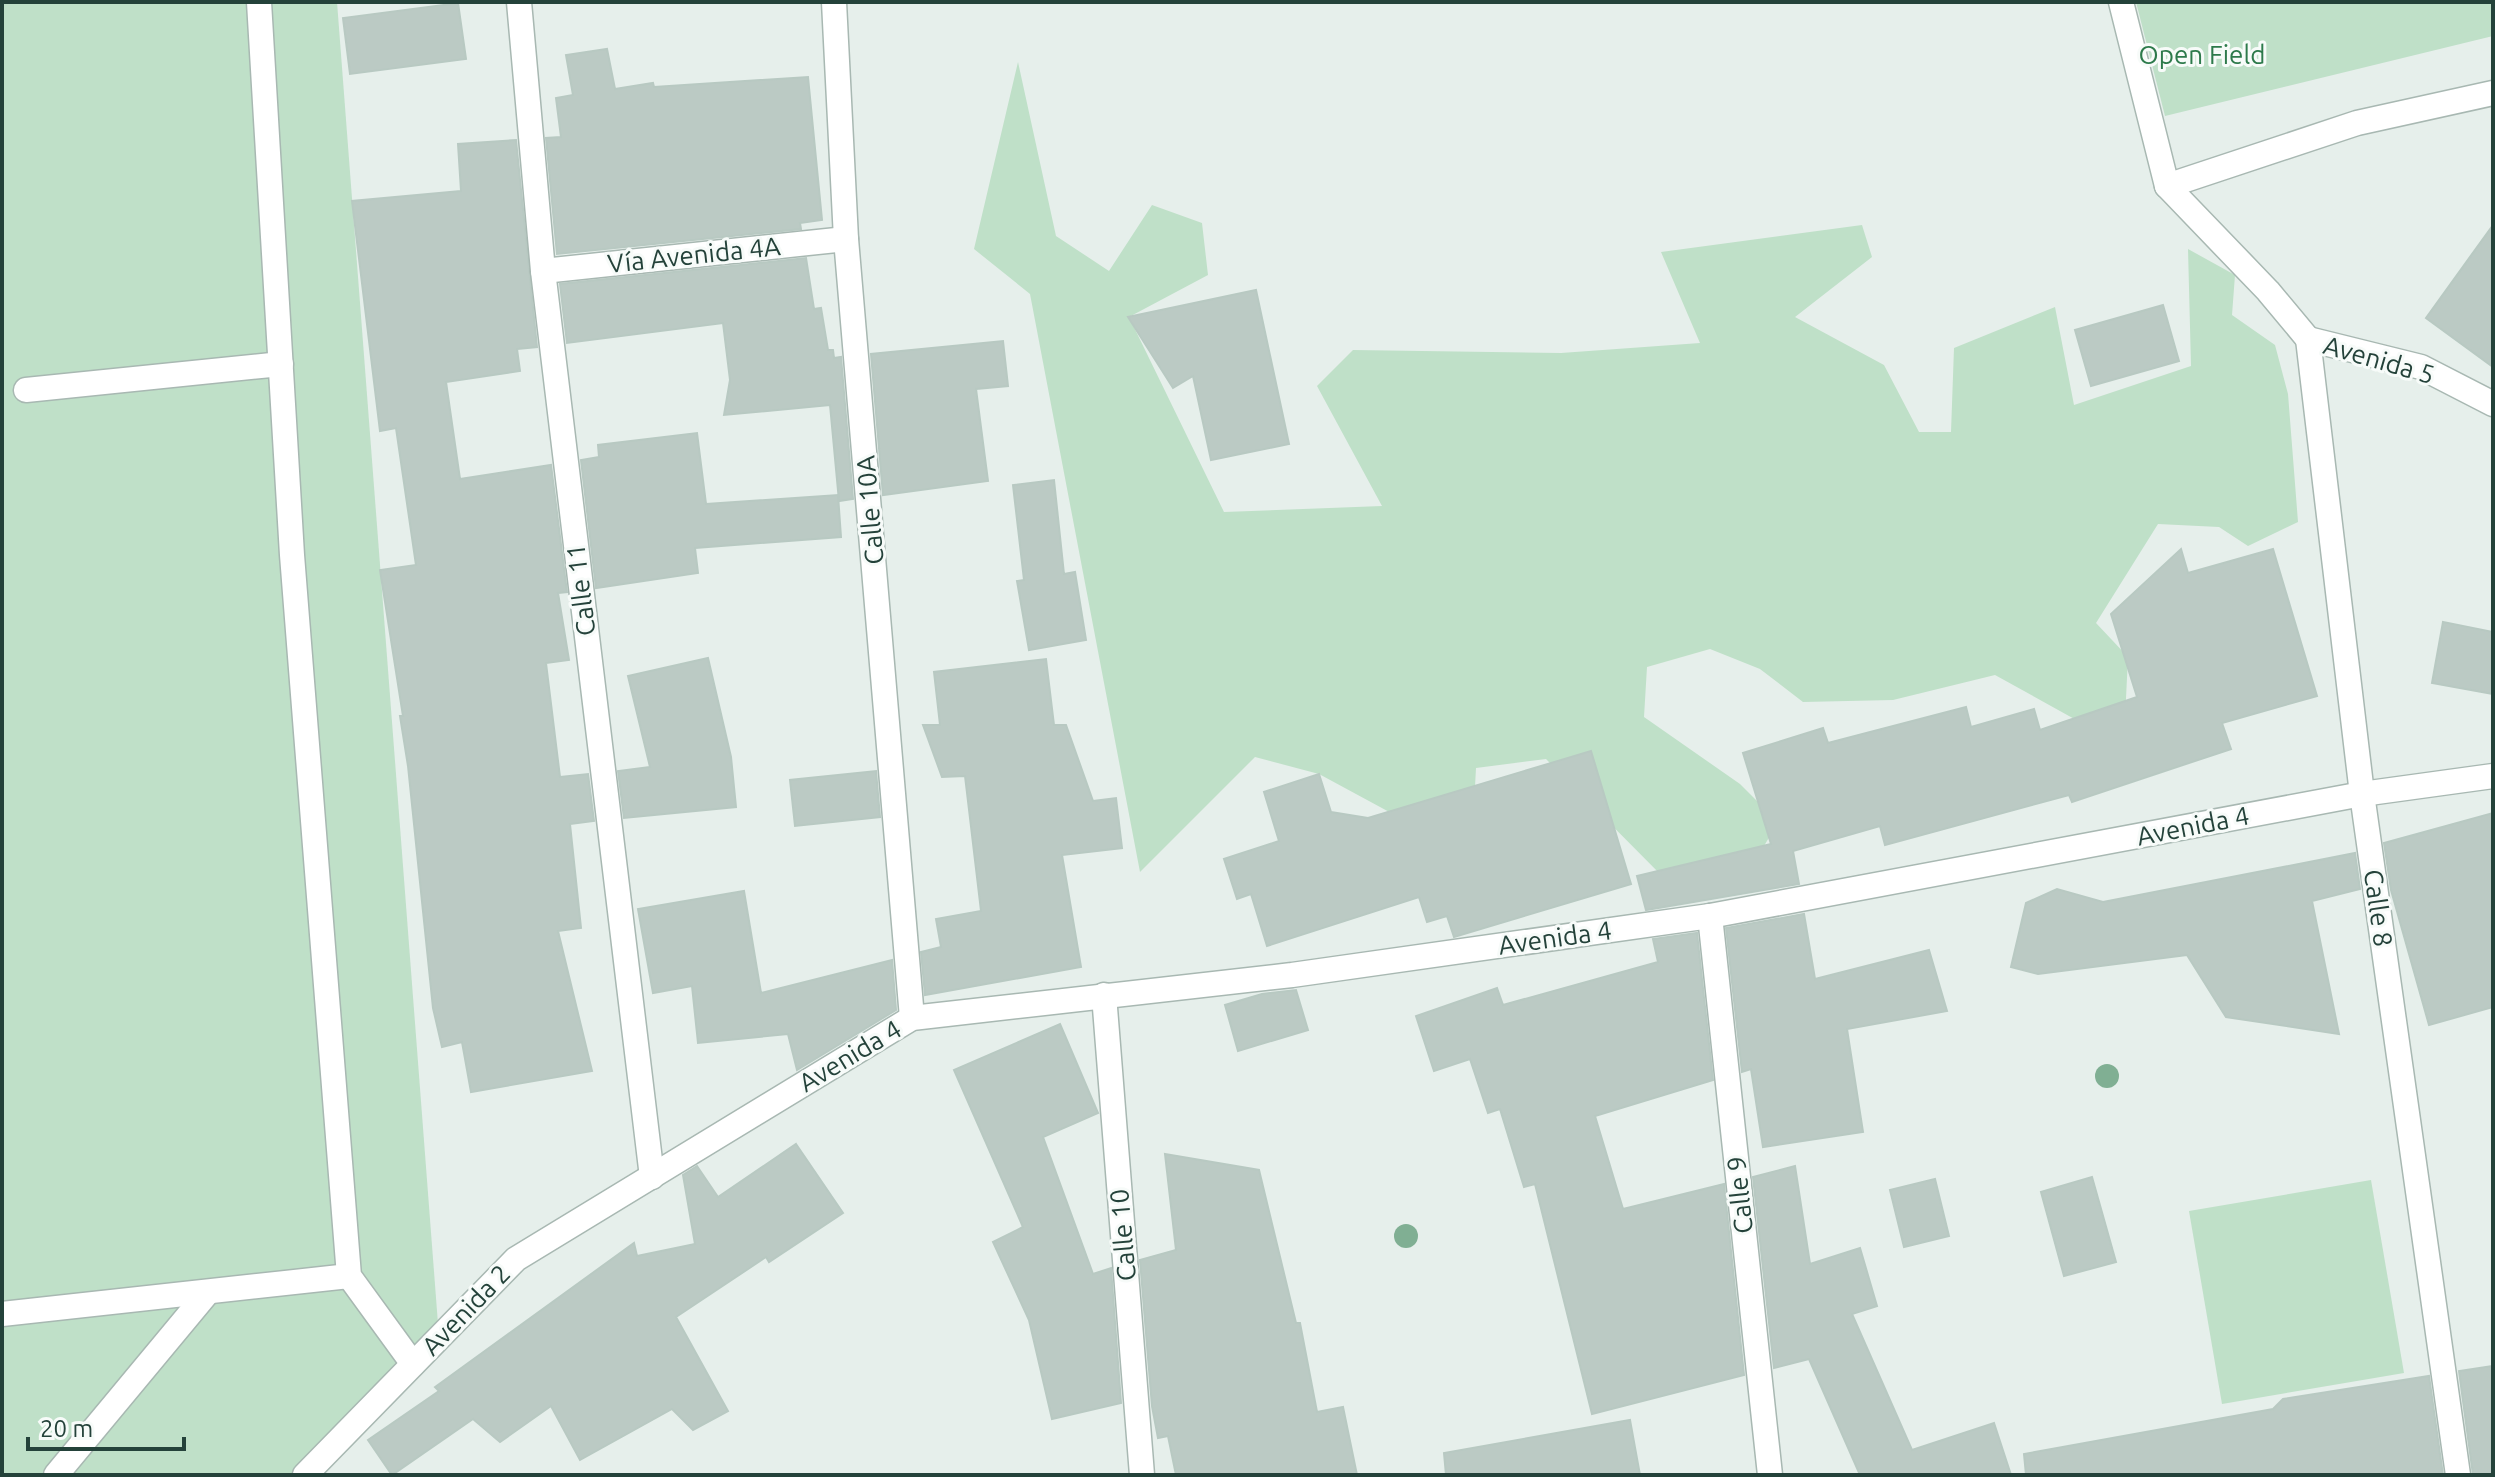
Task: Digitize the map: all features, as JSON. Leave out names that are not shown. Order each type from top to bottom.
[{"type":"street","points":[[259,2],[281,364],[349,1276],[413,1364]]},
{"type":"street","name":"Calle 11","points":[[519,2],[543,271],[652,1177]]},
{"type":"street","name":"Calle 10A","points":[[834,2],[846,239],[912,1018]]},
{"type":"street","points":[[2121,2],[2167,186],[2268,291],[2308,339]]},
{"type":"street","points":[[2167,186],[2357,123],[2493,93]]},
{"type":"street","name":"Vía Avenida 4A","points":[[543,271],[846,239]]},
{"type":"street","name":"Avenida 5","points":[[2308,339],[2421,367],[2493,404]]},
{"type":"street","name":"Calle 8","points":[[2308,339],[2362,794],[2458,1475]]},
{"type":"street","points":[[26,390],[281,364]]},
{"type":"street","name":"Avenida 4","points":[[652,1177],[912,1018],[1292,975],[1710,916],[2362,794],[2493,776]]},
{"type":"street","name":"Calle 9","points":[[1710,916],[1770,1475]]},
{"type":"street","name":"Calle 10","points":[[1104,995],[1142,1475]]},
{"type":"street","name":"Avenida 2","points":[[305,1475],[516,1259],[652,1177]]},
{"type":"street","points":[[2,1314],[349,1276]]},
{"type":"street","points":[[56,1475],[208,1292]]},
{"type":"green space","points":[[2,2],[337,2],[439,1337],[305,1475],[2,1475]]},
{"type":"green space","name":"Open Field","points":[[2136,2],[2493,2],[2493,36],[2165,116]]},
{"type":"green space","points":[[1018,62],[1056,236],[1109,271],[1152,205],[1202,223],[1208,275],[1129,317],[1224,512],[1382,506],[1317,386],[1353,350],[1561,353],[1700,343],[1661,252],[1862,225],[1872,257],[1795,317],[1884,365],[1919,432],[1951,432],[1954,348],[2055,307],[2074,405],[2191,366],[2188,249],[2235,275],[2232,315],[2275,345],[2288,394],[2298,522],[2248,546],[2219,527],[2158,524],[2096,623],[2128,657],[2125,719],[2078,721],[1995,675],[1893,700],[1803,702],[1760,669],[1710,649],[1647,667],[1644,717],[1740,784],[1778,822],[1750,870],[1668,882],[1546,759],[1476,768],[1473,824],[1417,827],[1319,774],[1255,757],[1140,872],[1030,294],[974,249]]},
{"type":"green space","points":[[2371,1180],[2404,1373],[2222,1404],[2189,1211]]},
{"type":"building","points":[[458,3],[466,59],[350,74],[343,18]]},
{"type":"building","points":[[607,49],[615,89],[653,83],[654,87],[808,77],[822,220],[800,223],[801,229],[557,254],[546,138],[561,137],[556,98],[573,95],[566,55]]},
{"type":"building","points":[[516,140],[537,347],[517,349],[520,371],[446,382],[460,479],[551,465],[567,592],[558,593],[569,660],[546,663],[560,777],[588,774],[594,821],[570,824],[581,928],[558,931],[592,1071],[471,1092],[462,1042],[442,1047],[433,1008],[400,716],[403,716],[380,570],[416,565],[396,428],[380,431],[352,201],[461,191],[458,144]]},
{"type":"building","points":[[2493,225],[2493,367],[2426,318]]},
{"type":"building","points":[[806,258],[814,309],[821,308],[828,350],[833,350],[834,358],[841,357],[853,499],[839,501],[830,405],[724,415],[730,380],[723,323],[567,343],[560,284]]},
{"type":"building","points":[[1256,290],[1289,444],[1211,460],[1193,376],[1173,388],[1128,317]]},
{"type":"building","points":[[2163,305],[2179,361],[2091,386],[2075,330]]},
{"type":"building","points":[[1003,341],[1008,386],[976,389],[988,481],[883,495],[871,354]]},
{"type":"building","points":[[697,433],[706,504],[838,495],[841,537],[695,548],[698,573],[596,588],[581,460],[599,457],[598,445]]},
{"type":"building","points":[[1054,480],[1064,574],[1075,572],[1086,640],[1029,650],[1017,581],[1024,580],[1013,485]]},
{"type":"building","points":[[2181,549],[2188,573],[2273,549],[2317,696],[2222,723],[2231,749],[2072,802],[2069,795],[1885,845],[1880,826],[1793,851],[1799,884],[1646,910],[1637,876],[1771,844],[1743,753],[1823,728],[1828,743],[1966,707],[1971,727],[2034,709],[2040,730],[2137,697],[2111,614]]},
{"type":"building","points":[[2443,622],[2493,632],[2493,694],[2432,683]]},
{"type":"building","points":[[708,658],[731,757],[736,807],[624,818],[618,771],[650,767],[628,676]]},
{"type":"building","points":[[1046,659],[1054,725],[1066,725],[1093,801],[1116,798],[1122,848],[1062,855],[1081,967],[925,995],[921,952],[941,947],[936,919],[981,911],[965,776],[942,777],[923,725],[940,725],[934,672]]},
{"type":"building","points":[[1591,751],[1631,884],[1454,937],[1447,916],[1427,922],[1419,897],[1267,946],[1251,894],[1237,899],[1224,859],[1279,841],[1264,792],[1319,774],[1331,812],[1368,818]]},
{"type":"building","points":[[876,771],[880,817],[795,826],[790,780]]},
{"type":"building","points":[[2493,813],[2493,1007],[2429,1025],[2391,890],[2384,843]]},
{"type":"building","points":[[2355,853],[2360,889],[2312,901],[2339,1034],[2226,1017],[2187,955],[2038,974],[2011,967],[2026,903],[2057,889],[2103,902]]},
{"type":"building","points":[[744,891],[761,993],[892,960],[896,1010],[797,1070],[788,1034],[698,1043],[692,986],[653,993],[638,909]]},
{"type":"building","points":[[1804,914],[1815,979],[1929,950],[1947,1011],[1847,1029],[1863,1132],[1763,1147],[1751,1069],[1742,1072],[1726,928]]},
{"type":"building","points":[[1697,933],[1713,1080],[1595,1116],[1623,1209],[1724,1184],[1744,1375],[1592,1414],[1535,1184],[1524,1187],[1500,1109],[1488,1113],[1470,1059],[1434,1071],[1416,1016],[1497,988],[1503,1005],[1658,962],[1653,939]]},
{"type":"building","points":[[1296,990],[1308,1030],[1238,1051],[1225,1005],[1262,994]]},
{"type":"building","points":[[1060,1024],[1098,1113],[1043,1137],[1093,1274],[1111,1268],[1121,1403],[1052,1419],[1029,1320],[993,1242],[1023,1227],[954,1070]]},
{"type":"building","points":[[796,1144],[843,1213],[769,1262],[766,1257],[676,1317],[728,1411],[693,1430],[672,1409],[580,1460],[551,1406],[500,1442],[473,1419],[392,1475],[368,1440],[439,1391],[435,1387],[634,1243],[637,1256],[695,1244],[683,1175],[697,1166],[718,1197]]},
{"type":"building","points":[[1165,1154],[1259,1170],[1296,1323],[1300,1323],[1317,1412],[1343,1407],[1357,1475],[1176,1475],[1168,1436],[1158,1438],[1152,1406],[1140,1260],[1176,1250]]},
{"type":"building","points":[[1795,1166],[1810,1264],[1860,1248],[1877,1306],[1852,1314],[1912,1450],[1994,1423],[2011,1475],[1860,1475],[1809,1359],[1774,1368],[1753,1177]]},
{"type":"building","points":[[2092,1177],[2116,1262],[2064,1276],[2041,1192]]},
{"type":"building","points":[[1935,1179],[1949,1236],[1904,1247],[1890,1190]]},
{"type":"building","points":[[2493,1366],[2493,1475],[2473,1475],[2459,1371]]},
{"type":"building","points":[[2429,1376],[2443,1475],[2026,1475],[2024,1454],[2273,1409],[2283,1399]]},
{"type":"building","points":[[1630,1420],[1640,1475],[1446,1475],[1444,1453]]}]
